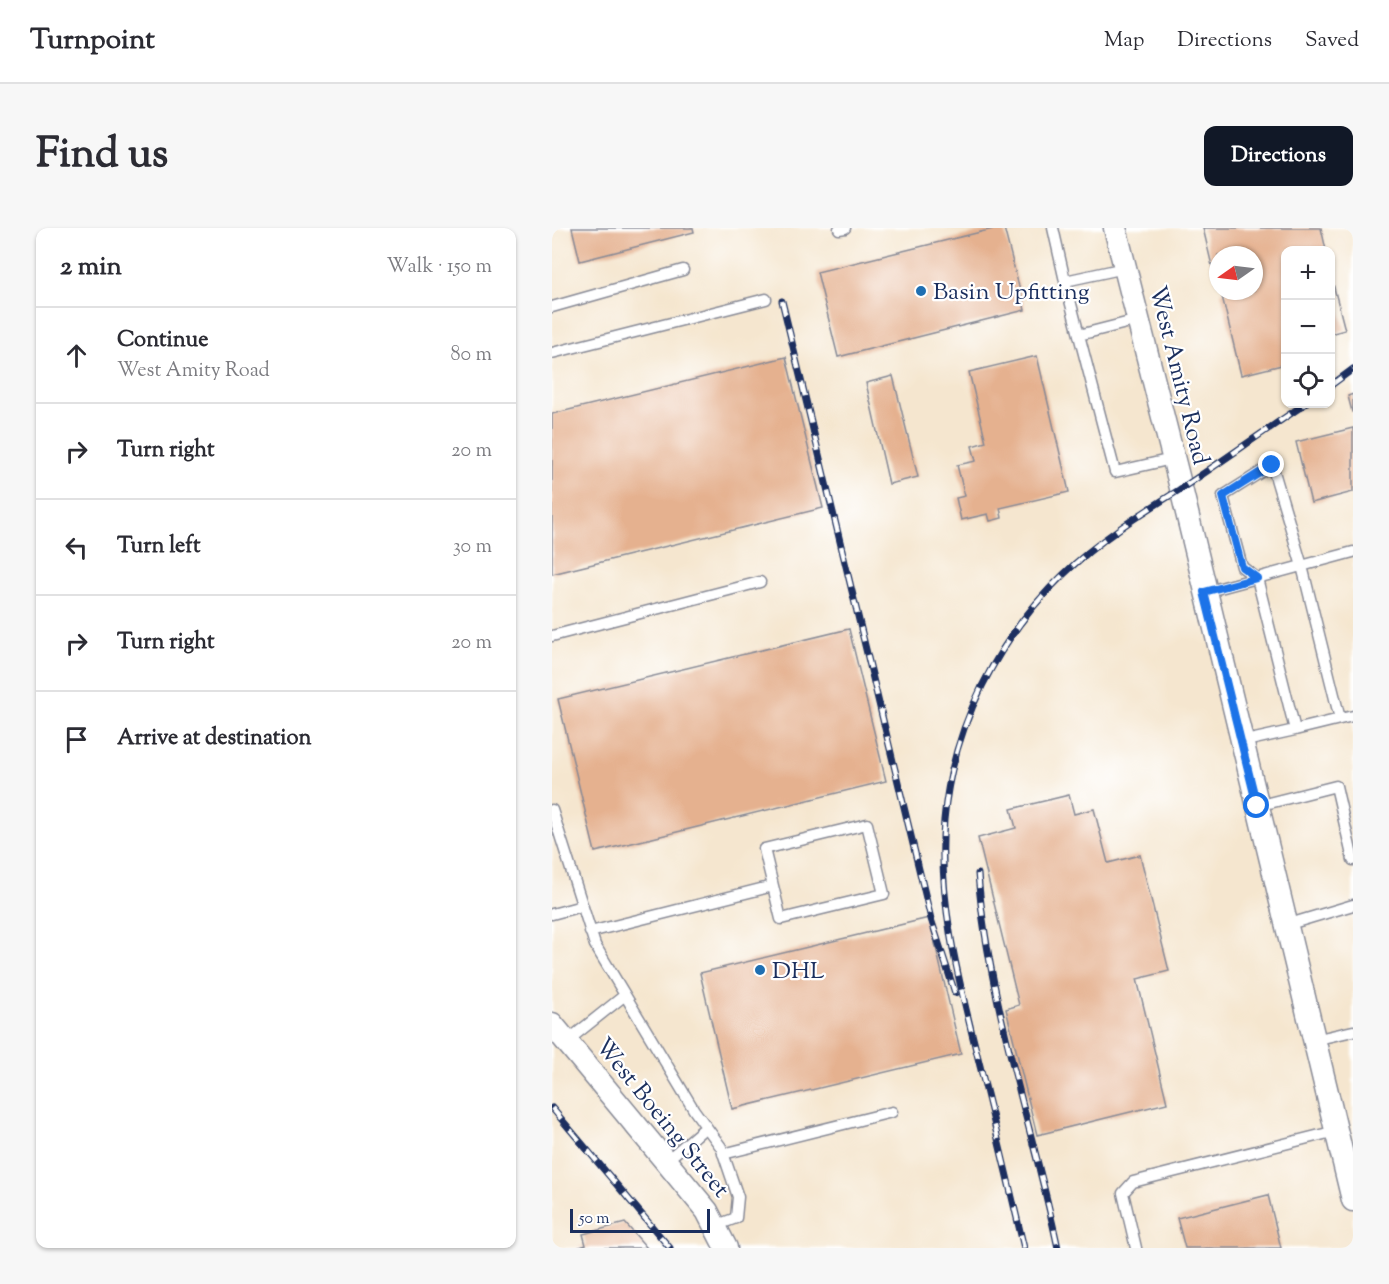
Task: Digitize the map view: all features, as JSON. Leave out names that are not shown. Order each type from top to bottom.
[{"type":"street","name":"West Amity Road","points":[[1115,228],[1353,1200]]},
{"type":"street","name":"West Boeing Street","points":[[552,1024],[707,1210],[726,1248]]},
{"type":"lane","points":[[1053,228],[1078,335],[1115,472],[1172,459]]},
{"type":"lane","points":[[1065,281],[1125,268]]},
{"type":"lane","points":[[552,307],[683,270]]},
{"type":"lane","points":[[552,354],[766,299]]},
{"type":"lane","points":[[1078,335],[1138,320]]},
{"type":"lane","points":[[1295,730],[1257,578],[1242,567],[1223,496],[1272,465],[1302,566],[1340,719]]},
{"type":"lane","points":[[1204,592],[1353,552]]},
{"type":"lane","points":[[552,636],[760,582]]},
{"type":"lane","points":[[1241,742],[1353,716]]},
{"type":"lane","points":[[1257,806],[1336,786],[1353,860]]},
{"type":"lane","points":[[552,810],[595,945],[723,1154],[738,1197],[736,1218],[715,1226]]},
{"type":"lane","points":[[867,824],[884,894],[781,919],[773,886],[764,849],[867,824]]},
{"type":"lane","points":[[590,932],[773,886]]},
{"type":"lane","points":[[1286,925],[1353,905]]},
{"type":"lane","points":[[552,914],[582,906]]},
{"type":"lane","points":[[566,1042],[625,995]]},
{"type":"lane","points":[[1314,1040],[1353,1031]]},
{"type":"lane","points":[[723,1154],[892,1112]]},
{"type":"lane","points":[[666,1161],[706,1127]]},
{"type":"lane","points":[[1136,1248],[1123,1193],[1133,1182],[1336,1131]]},
{"type":"building","points":[[572,228],[693,228],[694,232],[580,261]]},
{"type":"building","name":"Basin Upfitting","points":[[1004,228],[1025,310],[838,357],[817,272]]},
{"type":"building","points":[[1203,228],[1321,228],[1325,246],[1281,246],[1281,365],[1241,375],[1223,300],[1263,300],[1263,246],[1209,246],[1209,253]]},
{"type":"building","points":[[1335,291],[1345,330],[1335,333]]},
{"type":"building","points":[[1037,356],[1069,492],[1000,508],[1002,518],[990,521],[988,514],[961,520],[956,498],[965,496],[957,465],[976,461],[972,446],[986,442],[969,372]]},
{"type":"building","points":[[786,357],[823,508],[552,574],[552,414]]},
{"type":"building","points":[[893,376],[918,477],[889,484],[866,383]]},
{"type":"building","points":[[1353,394],[1353,412],[1352,412],[1348,396]]},
{"type":"building","points":[[1353,428],[1353,492],[1311,503],[1296,442]]},
{"type":"building","points":[[849,629],[886,781],[595,852],[558,699]]},
{"type":"building","points":[[1069,795],[1074,814],[1094,809],[1108,863],[1140,855],[1169,971],[1137,979],[1167,1103],[1037,1135],[1006,1009],[1019,1005],[978,838],[1016,828],[1011,809]]},
{"type":"building","points":[[929,918],[961,1054],[732,1109],[700,973]]},
{"type":"building","points":[[1268,1195],[1281,1248],[1185,1248],[1177,1218]]},
{"type":"building","points":[[625,1223],[647,1248],[577,1248],[586,1245],[583,1234]]},
{"type":"railway","points":[[782,301],[931,919],[955,993]]},
{"type":"railway","points":[[1335,382],[1353,369]]},
{"type":"railway","points":[[1024,1248],[966,1009],[947,915],[943,852],[944,820],[957,751],[968,718],[999,655],[1040,599],[1064,574],[1120,529],[1299,408]]},
{"type":"railway","points":[[978,874],[983,921],[1001,1015],[1058,1248]]},
{"type":"railway","points":[[552,1108],[670,1248]]},
{"type":"place","name":"Basin Upfitting","points":[[921,291]]},
{"type":"place","name":"DHL","points":[[760,970]]},
{"type":"route","points":[[1257,806],[1204,592],[1257,578],[1242,567],[1223,496],[1272,465]]}]
